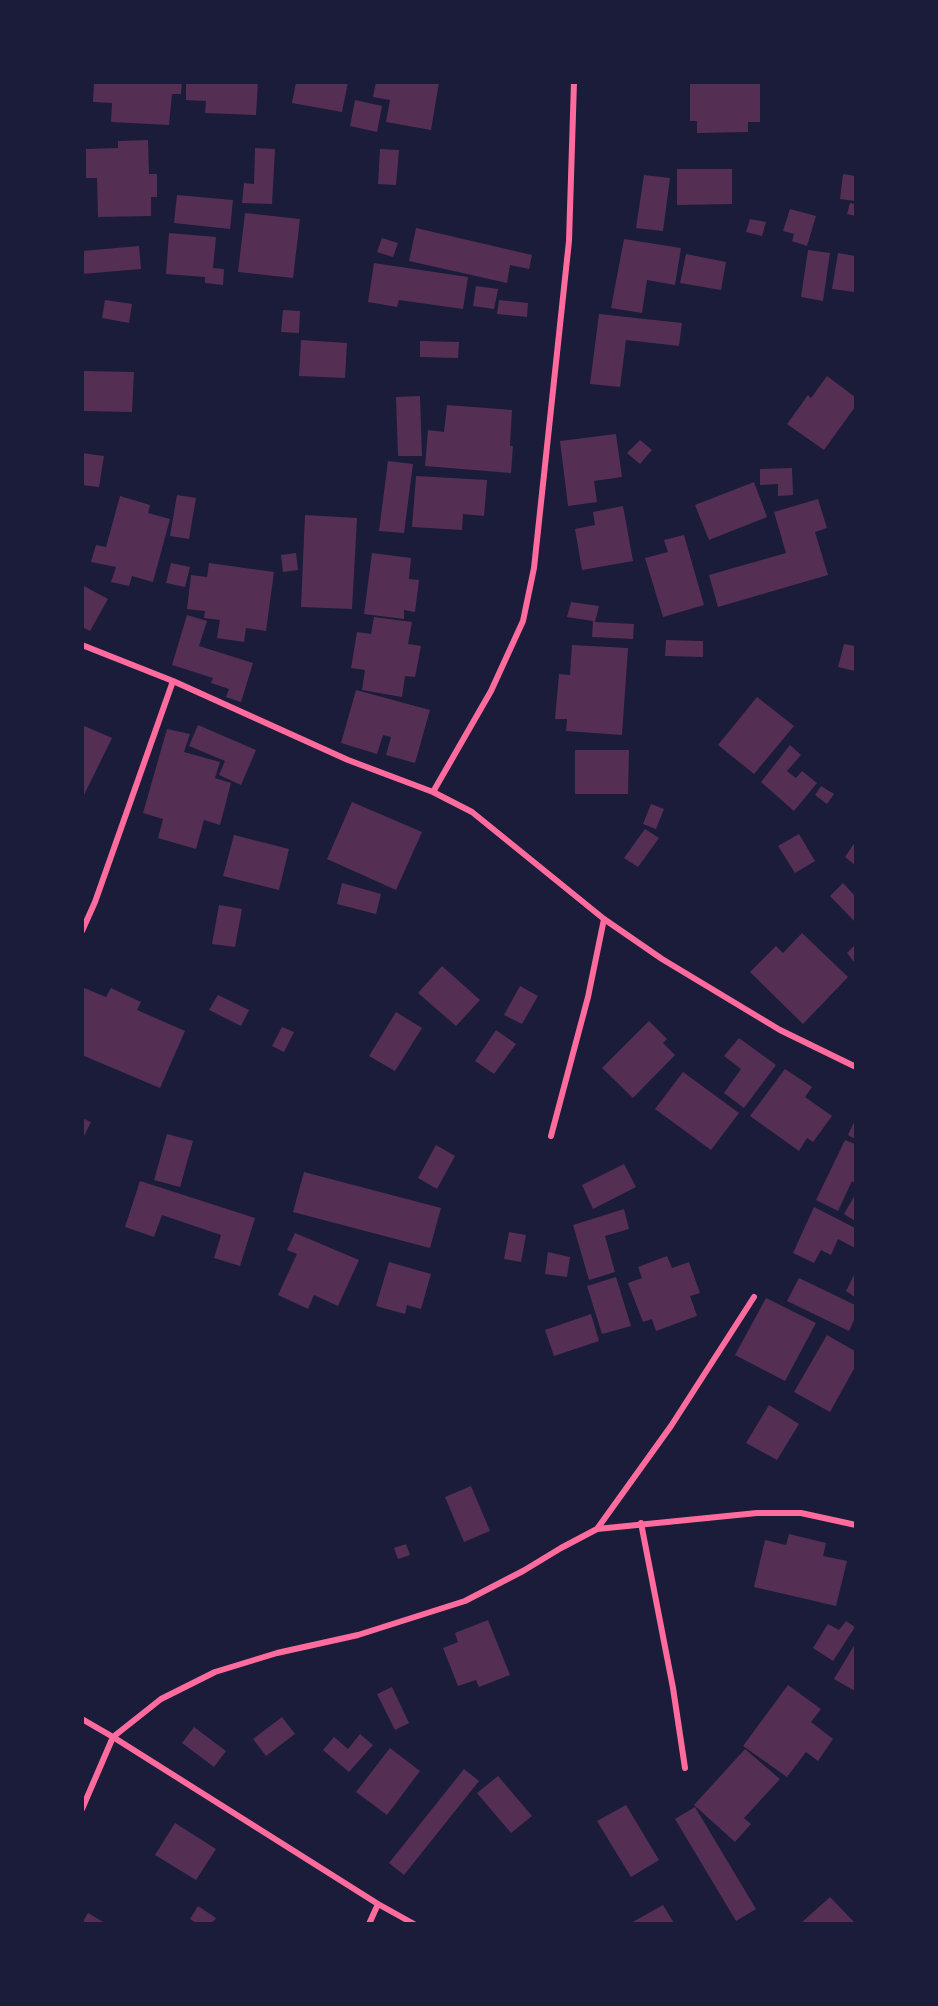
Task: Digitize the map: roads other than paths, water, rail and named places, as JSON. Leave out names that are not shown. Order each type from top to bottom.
[{"type":"street","points":[[433,792],[491,691],[523,621],[534,568],[568,241],[574,82]]},
{"type":"street","points":[[82,645],[172,681],[348,760],[433,792],[472,812],[604,919],[662,958],[780,1030],[855,1067]]},
{"type":"street","points":[[82,931],[95,902],[172,681]]},
{"type":"street","points":[[551,1136],[588,997],[604,919]]},
{"type":"street","points":[[597,1529],[671,1426],[754,1297]]},
{"type":"street","points":[[82,1809],[113,1737],[161,1699],[215,1672],[277,1653],[358,1635],[465,1601],[597,1529],[757,1513],[801,1513],[855,1525]]},
{"type":"street","points":[[641,1523],[674,1688],[685,1768]]},
{"type":"street","points":[[82,1719],[378,1904],[414,1923]]},
{"type":"street","points":[[369,1923],[378,1904]]}]
